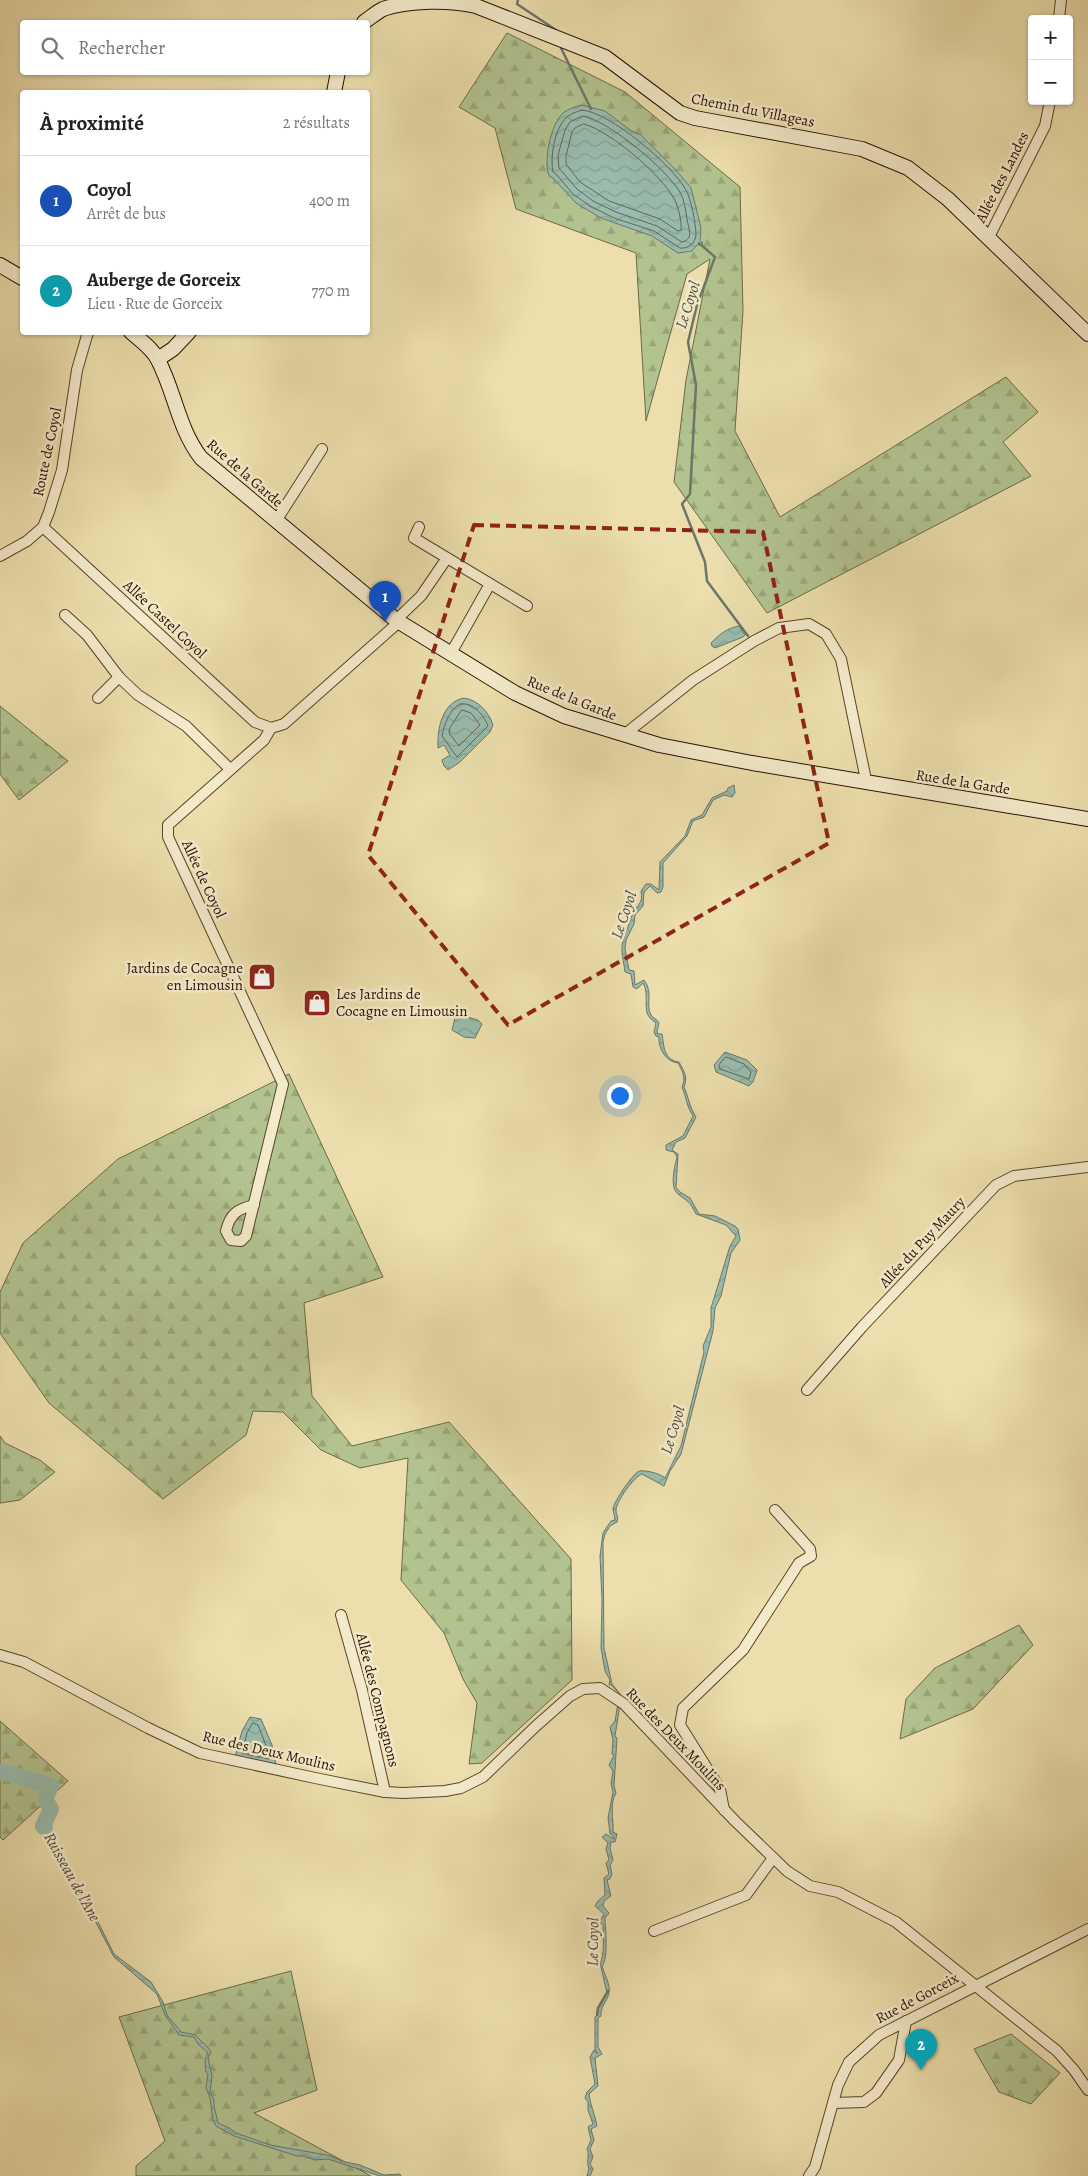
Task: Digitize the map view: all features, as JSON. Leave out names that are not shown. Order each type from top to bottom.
[{"type":"main road","name":"Chemin du Villageas","points":[[366,20],[379,4],[419,0],[456,1],[476,6],[605,57],[680,112],[695,118],[862,149],[908,168],[948,199],[1088,334]]},
{"type":"main road","points":[[334,90],[337,75]]},
{"type":"main road","points":[[0,265],[20,277]]},
{"type":"main road","name":"Rue de la Garde","points":[[134,335],[158,359],[186,436],[201,458],[398,621],[515,693],[564,716],[624,735],[687,750],[864,783],[1088,819]]},
{"type":"main road","points":[[158,359],[173,348],[185,335]]},
{"type":"street","points":[[1059,15],[1060,0]]},
{"type":"street","name":"Allée des Landes","points":[[989,237],[1045,126],[1049,105]]},
{"type":"street","name":"Route de Coyol","points":[[42,527],[62,470],[77,370],[87,335]]},
{"type":"street","points":[[276,522],[322,449]]},
{"type":"street","points":[[0,556],[27,541],[42,527]]},
{"type":"street","name":"Allée Castel Coyol","points":[[42,527],[255,722],[271,728]]},
{"type":"street","points":[[418,527],[414,538],[527,606]]},
{"type":"street","name":"Allée de Coyol","points":[[254,1206],[283,1084],[168,837],[168,824],[264,740],[271,728],[284,724],[398,621],[421,596],[447,558]]},
{"type":"street","points":[[451,653],[490,584]]},
{"type":"street","points":[[65,614],[87,636],[119,678],[138,695],[186,726],[230,769]]},
{"type":"street","points":[[624,735],[693,680],[754,641],[779,628],[809,624],[826,634],[841,658],[863,766],[864,783]]},
{"type":"street","points":[[98,698],[119,678]]},
{"type":"street","name":"Allée du Puy Maury","points":[[807,1390],[862,1326],[996,1185],[1014,1176],[1088,1167]]},
{"type":"street","points":[[724,1810],[720,1788],[680,1725],[683,1708],[743,1650],[799,1563],[811,1556],[810,1548],[775,1510]]},
{"type":"street","name":"Allée des Compagnons","points":[[341,1615],[362,1690],[385,1792]]},
{"type":"street","name":"Rue des Deux Moulins","points":[[0,1655],[30,1665],[148,1728],[200,1753],[385,1792],[445,1792],[461,1788],[483,1777],[570,1696],[583,1689],[600,1688],[624,1704],[724,1810],[787,1871],[810,1886],[838,1892],[896,1922],[1057,2051],[1088,2090]]},
{"type":"street","points":[[654,1931],[746,1895],[773,1858]]},
{"type":"street","name":"Rue de Gorceix","points":[[809,2176],[816,2166],[838,2085],[849,2062],[879,2035],[1088,1929]]},
{"type":"street","points":[[833,2103],[864,2102],[876,2093],[899,2060],[906,2021]]},
{"type":"highlighted area","points":[[474,525],[763,532],[829,843],[508,1025],[368,855]]},
{"type":"green space","points":[[507,33],[625,92],[740,187],[743,311],[735,431],[780,517],[1006,377],[1038,412],[1003,442],[1031,476],[767,613],[674,482],[686,380],[710,259],[687,274],[646,421],[636,253],[516,209],[495,128],[459,107]]},
{"type":"green space","points":[[0,706],[68,761],[19,800],[0,774]]},
{"type":"green space","points":[[289,1074],[383,1277],[304,1303],[312,1396],[352,1446],[449,1422],[571,1559],[572,1680],[482,1763],[469,1764],[477,1703],[463,1679],[444,1633],[401,1580],[408,1458],[360,1468],[321,1450],[283,1412],[253,1411],[246,1435],[163,1499],[49,1403],[0,1333],[0,1292],[23,1243],[118,1159]]},
{"type":"green space","points":[[0,1436],[5,1443],[40,1460],[55,1472],[20,1500],[0,1503]]},
{"type":"green space","points":[[1019,1625],[1033,1645],[973,1709],[900,1739],[906,1699],[935,1668]]},
{"type":"green space","points":[[0,1721],[68,1781],[3,1840],[0,1837]]},
{"type":"green space","points":[[291,1971],[317,2090],[254,2113],[371,2176],[136,2176],[136,2166],[165,2141],[119,2017]]},
{"type":"green space","points":[[1011,2034],[1060,2073],[1031,2104],[999,2092],[974,2049]]},
{"type":"water","points":[[581,105],[605,111],[630,130],[641,135],[675,169],[691,188],[701,228],[700,240],[703,243],[700,246],[698,244],[692,251],[678,253],[652,236],[601,218],[576,203],[550,177],[547,154],[555,125],[563,113]]},
{"type":"water","points":[[739,626],[745,635],[743,637],[715,648],[712,646],[711,643],[721,634]]},
{"type":"water","points":[[464,698],[474,701],[482,707],[493,725],[490,732],[460,762],[448,770],[442,760],[450,755],[444,745],[438,748],[440,725],[442,717],[451,705]]},
{"type":"water","points":[[734,785],[735,793],[732,797],[724,795],[713,800],[704,817],[693,821],[687,836],[663,863],[663,887],[661,892],[657,893],[650,886],[644,892],[643,906],[635,915],[634,924],[626,940],[625,949],[629,970],[634,971],[635,985],[644,980],[647,985],[649,1011],[659,1023],[657,1031],[658,1034],[662,1034],[667,1055],[674,1061],[679,1062],[684,1071],[686,1080],[684,1087],[696,1117],[685,1138],[676,1142],[672,1150],[678,1154],[676,1187],[690,1198],[699,1214],[715,1216],[735,1226],[738,1229],[740,1240],[731,1253],[721,1296],[715,1308],[713,1331],[681,1454],[670,1471],[664,1486],[642,1474],[635,1479],[622,1495],[617,1506],[617,1522],[610,1526],[605,1534],[603,1542],[604,1648],[612,1684],[621,1695],[609,1685],[610,1680],[605,1671],[601,1648],[602,1600],[600,1556],[603,1533],[611,1521],[615,1520],[614,1505],[633,1476],[637,1472],[643,1471],[665,1478],[681,1446],[704,1352],[703,1346],[711,1327],[711,1308],[730,1246],[736,1236],[726,1225],[696,1214],[690,1204],[675,1191],[673,1176],[677,1157],[674,1152],[666,1150],[666,1145],[683,1136],[693,1116],[682,1087],[684,1078],[681,1069],[678,1063],[670,1060],[666,1057],[660,1046],[659,1037],[654,1032],[656,1023],[648,1015],[645,987],[643,983],[637,989],[633,987],[631,974],[625,972],[622,945],[632,915],[641,902],[641,891],[646,884],[651,884],[659,890],[660,862],[685,836],[691,820],[702,815],[712,798],[727,791],[728,788]]},
{"type":"water","points":[[456,1014],[478,1020],[482,1024],[475,1038],[464,1037],[452,1030]]},
{"type":"water","points":[[725,1052],[747,1060],[757,1070],[753,1082],[749,1086],[716,1072],[714,1065]]},
{"type":"water","points":[[618,1703],[620,1704],[615,1736],[617,1738],[614,1786],[616,1793],[612,1807],[613,1832],[617,1834],[615,1842],[611,1842],[610,1848],[613,1860],[610,1865],[612,1874],[610,1879],[607,1880],[611,1896],[604,1901],[603,1906],[609,1913],[605,1918],[606,1950],[602,1966],[609,1990],[601,2016],[598,2018],[598,2047],[602,2054],[595,2058],[598,2086],[589,2094],[597,2126],[591,2129],[594,2140],[590,2149],[593,2157],[590,2164],[593,2169],[590,2176],[587,2176],[589,2169],[587,2149],[591,2140],[588,2127],[593,2124],[588,2110],[588,2102],[585,2098],[587,2092],[595,2084],[590,2057],[594,2050],[598,2053],[595,2050],[595,2017],[607,1993],[600,1963],[603,1950],[603,1924],[599,1923],[604,1914],[595,1906],[605,1895],[604,1878],[609,1874],[606,1863],[609,1860],[606,1849],[608,1843],[602,1837],[606,1834],[614,1839],[610,1834],[608,1818],[613,1792],[611,1784],[613,1771],[609,1765],[614,1755],[612,1754],[613,1740],[610,1727],[615,1721]]},
{"type":"water","points":[[250,1717],[261,1719],[272,1745],[276,1765],[235,1757],[242,1731]]},
{"type":"water","points":[[52,1808],[50,1821],[45,1826],[77,1883],[83,1890],[114,1954],[151,1982],[163,2002],[167,2015],[181,2032],[196,2035],[211,2052],[208,2058],[212,2076],[210,2092],[214,2100],[218,2123],[236,2133],[270,2145],[332,2156],[341,2161],[360,2165],[384,2175],[400,2174],[401,2176],[380,2176],[328,2159],[314,2160],[305,2156],[297,2156],[234,2136],[216,2126],[206,2087],[208,2074],[205,2062],[208,2053],[198,2044],[194,2037],[179,2035],[165,2015],[157,1994],[114,1957],[81,1894],[80,1888],[74,1882],[42,1826]]},
{"type":"waterway","name":"Le Coyol","points":[[518,0],[517,4],[556,30]]},
{"type":"waterway","name":"Le Coyol","points":[[561,48],[591,109]]},
{"type":"waterway","name":"Le Coyol","points":[[699,243],[715,257],[697,305],[688,342],[696,385],[690,494],[682,504],[705,562],[707,581],[748,636]]},
{"type":"waterway","name":"Ruisseau de l'Ane","points":[[0,1771],[51,1786],[45,1799],[51,1809],[43,1826],[45,1828]]},
{"type":"waterway","name":"Le Coyol","points":[[597,2015],[598,2008],[608,1991]]},
{"type":"place","name":"Coyol","points":[[385,622]]},
{"type":"place","name":"Jardins de Cocagne en Limousin","points":[[262,977]]},
{"type":"place","name":"Les Jardins de Cocagne en Limousin","points":[[317,1003]]},
{"type":"place","name":"Auberge de Gorceix","points":[[921,2070]]}]
